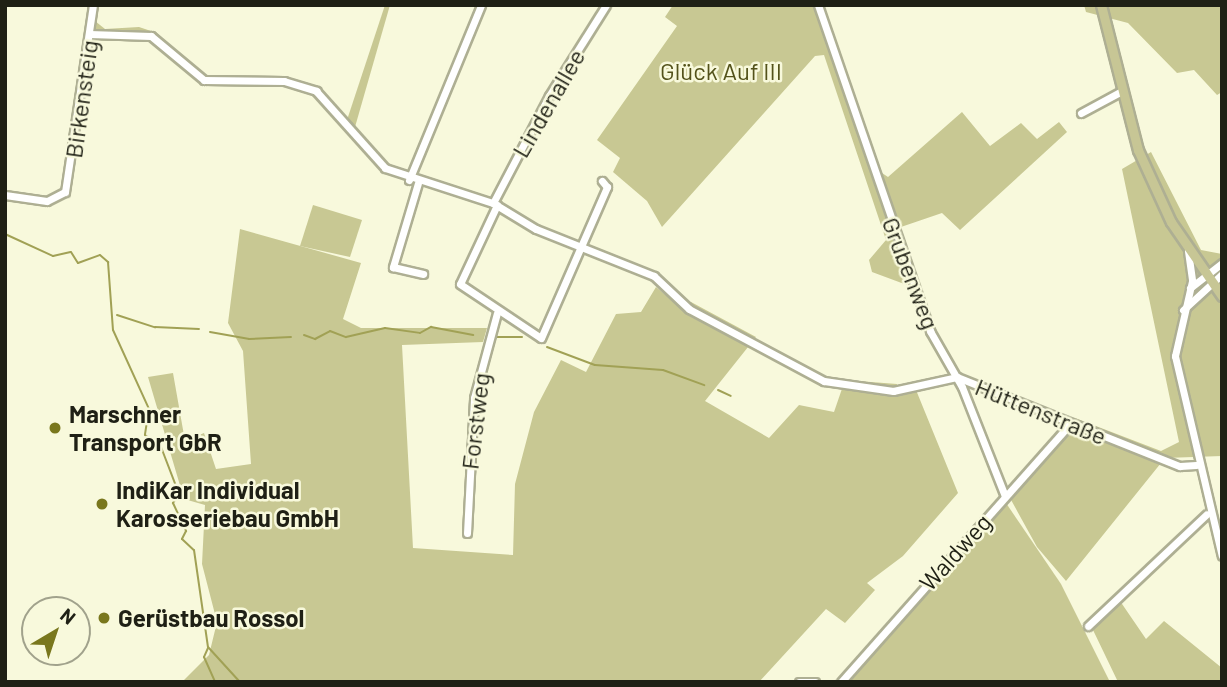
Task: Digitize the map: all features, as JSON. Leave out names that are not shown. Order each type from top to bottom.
[{"type":"main road","points":[[1101,5],[1120,92],[1138,150],[1188,251],[1222,296]]},
{"type":"street","name":"Birkensteig","points":[[5,195],[47,201],[65,192],[93,5]]},
{"type":"street","points":[[423,274],[393,267],[413,181],[481,5]]},
{"type":"street","name":"Lindenallee","points":[[497,313],[460,284],[495,204],[549,96],[606,5]]},
{"type":"street","name":"Grubenweg","points":[[818,5],[926,319],[957,377],[1005,496]]},
{"type":"street","name":"Hüttenstraße","points":[[89,34],[151,36],[204,80],[284,81],[316,91],[385,168],[413,181],[495,204],[654,276],[689,309],[824,382],[893,391],[957,377],[1180,466],[1196,465]]},
{"type":"street","points":[[1082,113],[1120,92]]},
{"type":"street","points":[[497,313],[546,336],[607,187],[602,181]]},
{"type":"street","points":[[1188,251],[1190,288],[1180,313],[1175,356],[1207,514],[1222,556]]},
{"type":"street","points":[[1180,313],[1222,263]]},
{"type":"street","points":[[1190,288],[1222,274]]},
{"type":"street","name":"Forstweg","points":[[467,533],[474,398],[497,313]]},
{"type":"street","name":"Waldweg","points":[[841,682],[1071,423]]},
{"type":"street","points":[[1088,626],[1207,514]]},
{"type":"street","points":[[799,682],[815,682]]},
{"type":"green space","points":[[385,5],[390,5],[355,127],[347,120]]},
{"type":"green space","name":"Glück Auf III","points":[[673,5],[814,5],[824,36],[832,32],[882,173],[888,177],[962,112],[990,146],[1021,123],[1037,139],[1059,122],[1067,132],[960,230],[942,213],[898,228],[892,236],[907,285],[872,272],[869,260],[886,240],[824,55],[815,56],[662,227],[647,201],[613,172],[620,158],[597,140],[677,26],[665,17]]},
{"type":"green space","points":[[1084,5],[1222,5],[1222,92],[1217,95],[1194,70],[1177,73],[1128,23],[1086,12]]},
{"type":"green space","points":[[95,21],[105,29],[139,27],[157,33],[202,76],[280,77],[279,87],[203,85],[145,37],[100,38],[91,46]]},
{"type":"green space","points":[[1151,152],[1201,250],[1222,254],[1222,456],[1165,458],[1066,581],[1037,547],[1010,498],[1075,418],[1161,451],[1179,442],[1122,169]]},
{"type":"green space","points":[[313,205],[362,220],[350,257],[300,246]]},
{"type":"green space","points":[[240,229],[361,263],[343,319],[361,328],[487,328],[483,342],[402,345],[413,548],[513,555],[515,484],[534,412],[561,360],[586,372],[616,314],[641,312],[656,287],[686,312],[691,302],[756,337],[705,401],[769,438],[799,405],[834,412],[845,380],[897,384],[895,396],[916,390],[958,493],[903,556],[867,583],[875,590],[845,623],[826,609],[759,682],[182,682],[209,655],[217,622],[202,564],[205,505],[184,499],[148,377],[173,373],[185,441],[204,433],[216,469],[251,464],[243,351],[228,323]]},
{"type":"green space","points":[[1006,503],[1061,584],[1110,682],[849,682]]},
{"type":"green space","points":[[1120,601],[1146,639],[1164,621],[1222,668],[1222,682],[1118,682],[1093,630]]},
{"type":"waterway","points":[[5,234],[53,256],[71,252],[78,263],[100,255],[108,262],[113,330],[149,409],[145,435],[161,447],[179,494],[173,503],[186,531],[182,539],[194,550],[208,647],[240,682]]},
{"type":"waterway","points":[[117,315],[155,327],[199,329]]},
{"type":"waterway","points":[[304,335],[315,339],[330,331],[346,337],[385,328],[420,333],[431,327],[473,335]]},
{"type":"waterway","points":[[210,332],[249,339],[291,337]]},
{"type":"waterway","points":[[495,337],[522,337]]},
{"type":"waterway","points":[[547,347],[595,365],[663,370],[704,385]]},
{"type":"waterway","points":[[718,390],[731,396]]},
{"type":"waterway","points":[[208,648],[204,657],[215,682]]},
{"type":"place","name":"Marschner Transport GbR","points":[[55,428]]},
{"type":"place","name":"IndiKar Individual Karosseriebau GmbH","points":[[102,504]]},
{"type":"place","name":"Gerüstbau Rossol","points":[[104,618]]}]
